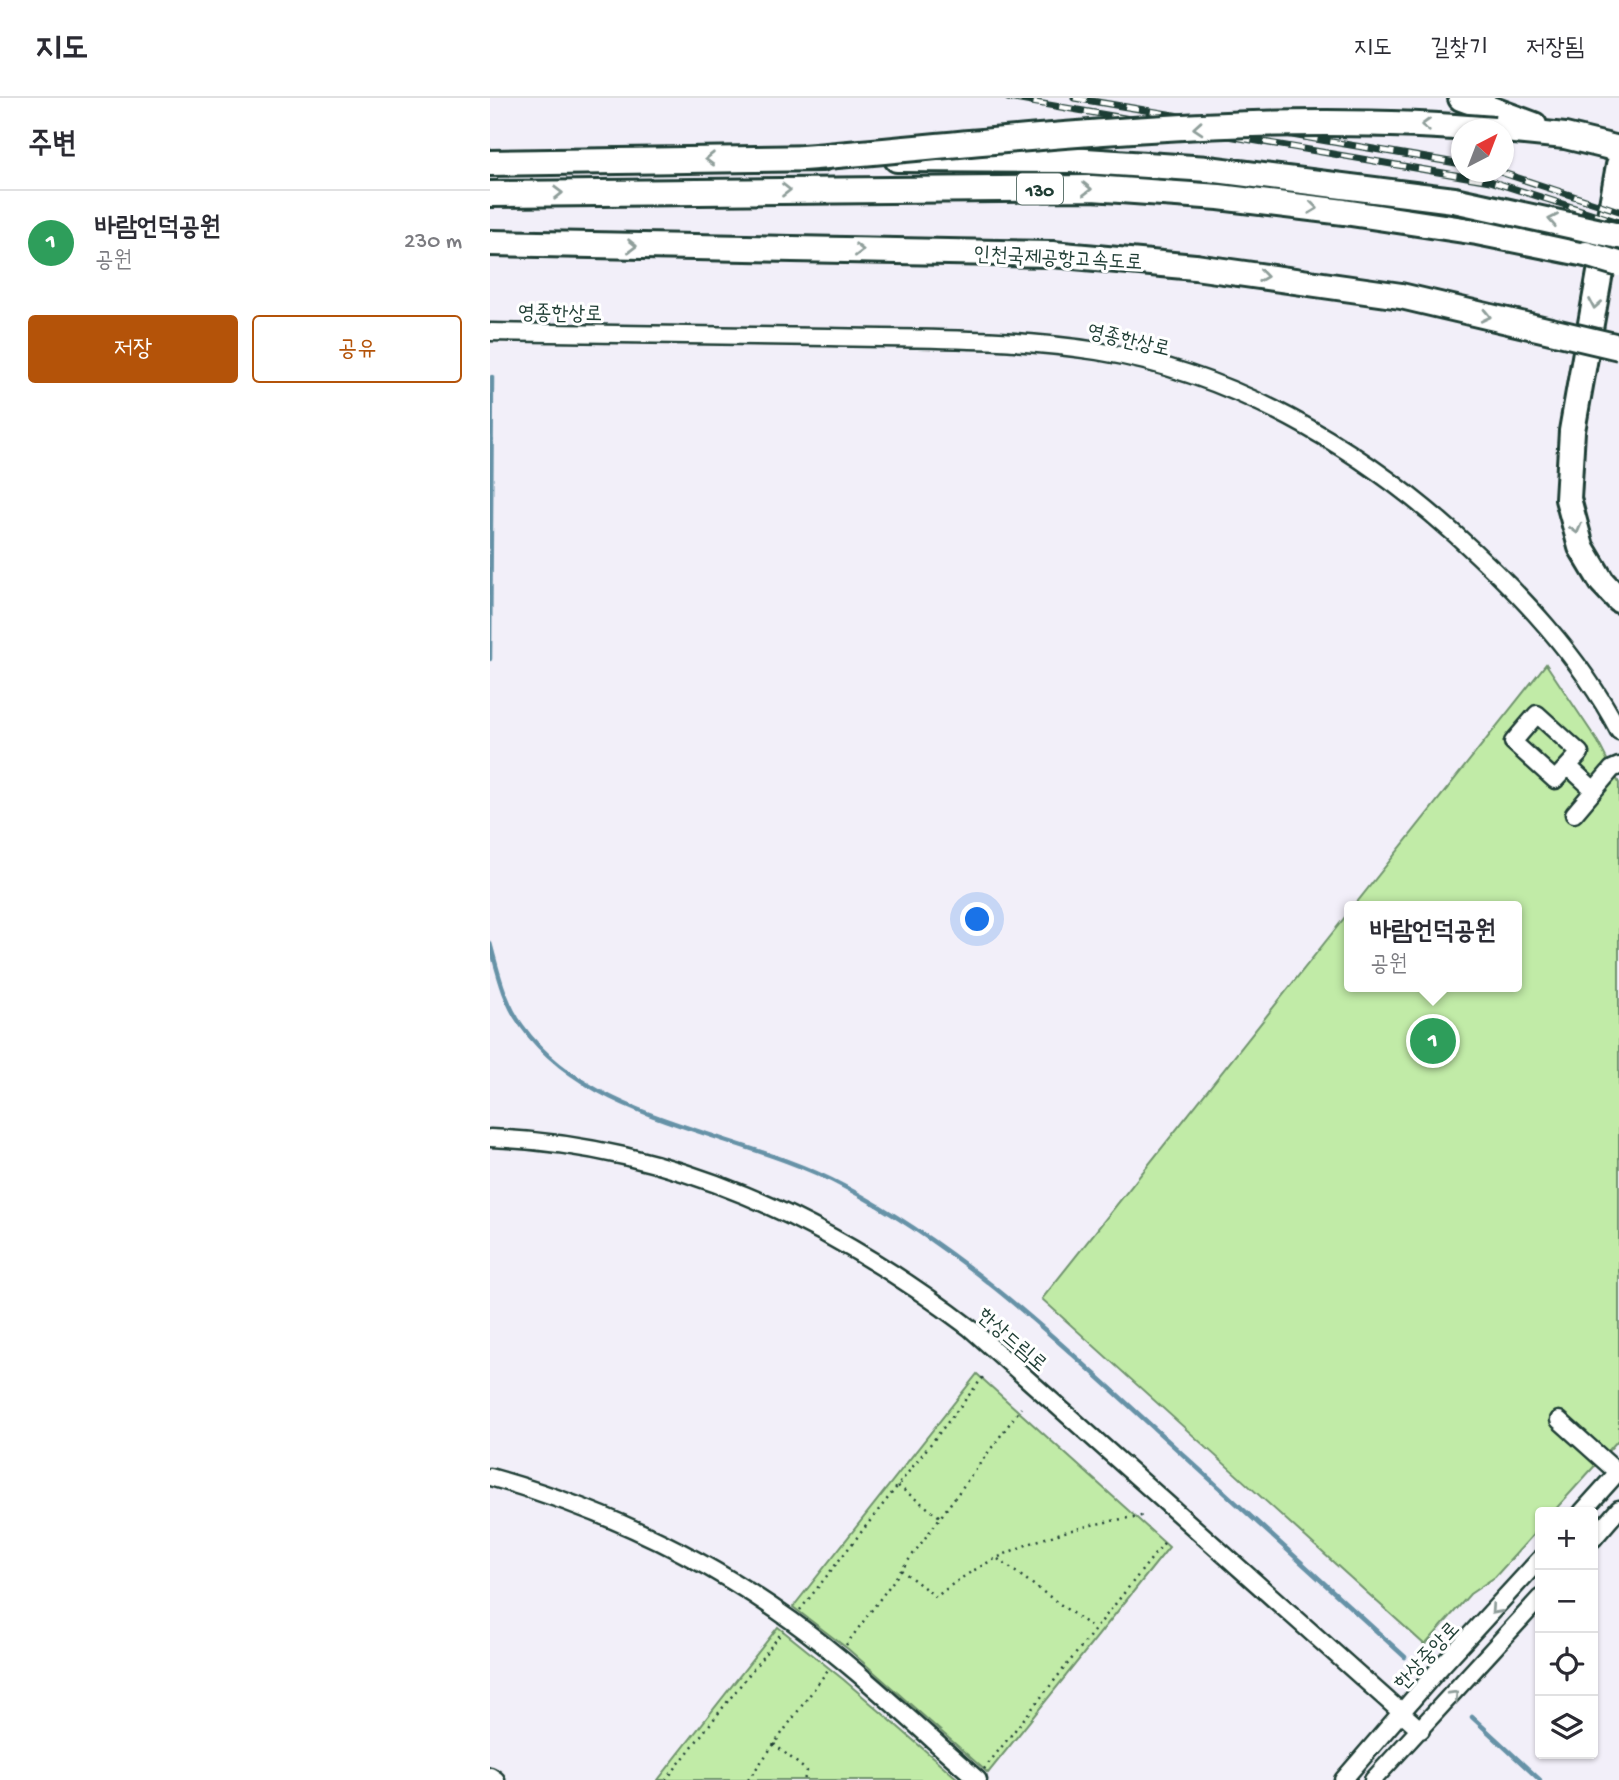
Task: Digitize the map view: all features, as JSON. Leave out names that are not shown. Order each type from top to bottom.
[{"type":"highway","points":[[1461,98],[1565,136],[1619,149]]},
{"type":"highway","name":"130","points":[[802,158],[1260,124],[1387,124],[1451,128]]},
{"type":"highway","points":[[1514,131],[1565,136]]},
{"type":"highway","name":"130","points":[[490,163],[802,158],[1070,160],[1208,169],[1454,200],[1619,236]]},
{"type":"highway","points":[[1619,165],[1572,431],[1568,499],[1581,547],[1602,582],[1619,600]]},
{"type":"highway","name":"130","points":[[490,194],[1092,188],[1219,197],[1345,212],[1476,232],[1619,264]]},
{"type":"highway","name":"인천국제공항고속도로","points":[[490,243],[1052,254],[1195,267],[1401,296],[1619,347]]},
{"type":"street","name":"영종한상로","points":[[490,332],[1005,340],[1098,351],[1200,379],[1286,416],[1329,439],[1391,480],[1431,513],[1492,567],[1547,626],[1581,670],[1619,731]]},
{"type":"street","points":[[1568,766],[1594,790]]},
{"type":"street","points":[[1574,814],[1619,766]]},
{"type":"street","name":"한상드림로","points":[[490,1138],[522,1139],[607,1153],[712,1182],[770,1205],[831,1234],[911,1284],[970,1328],[1420,1730]]},
{"type":"street","points":[[1559,1420],[1618,1472],[1586,1507]]},
{"type":"street","points":[[490,1477],[566,1501],[649,1536],[752,1594],[847,1664],[980,1776]]},
{"type":"street","points":[[1598,1533],[1619,1509]]},
{"type":"street","name":"한상중앙로","points":[[1343,1780],[1535,1565]]},
{"type":"street","points":[[1374,1780],[1535,1604]]},
{"type":"street","points":[[490,1776],[496,1780]]},
{"type":"path","points":[[797,1613],[984,1376]]},
{"type":"path","points":[[843,1648],[1021,1408]]},
{"type":"path","points":[[898,1486],[940,1517]]},
{"type":"path","points":[[901,1570],[936,1597],[998,1559],[1047,1537],[1142,1516]]},
{"type":"path","points":[[980,1776],[1167,1539]]},
{"type":"path","points":[[998,1559],[1095,1630]]},
{"type":"path","points":[[666,1780],[785,1628]]},
{"type":"path","points":[[748,1780],[832,1665]]},
{"type":"path","points":[[774,1744],[807,1771],[804,1780]]},
{"type":"green space","points":[[1546,664],[1598,742],[1619,783],[1619,1439],[1558,1507],[1535,1507],[1535,1533],[1495,1577],[1470,1594],[1425,1645],[1042,1299],[1344,918],[1344,992],[1522,992],[1522,901],[1358,901]]},
{"type":"green space","points":[[977,1374],[1169,1547],[988,1773],[848,1649],[793,1607]]},
{"type":"green space","points":[[778,1627],[844,1680],[959,1780],[658,1780]]},
{"type":"waterway","points":[[490,659],[492,377]]},
{"type":"waterway","points":[[490,943],[502,986],[516,1017],[552,1059],[587,1085],[628,1105],[803,1167],[843,1186],[885,1210],[964,1263],[1038,1323],[1405,1657]]},
{"type":"waterway","points":[[1472,1717],[1540,1780]]},
{"type":"railway","points":[[1008,98],[1490,181],[1619,222]]},
{"type":"railway","points":[[1074,98],[1451,162]]},
{"type":"railway","points":[[1514,177],[1619,211]]},
{"type":"place","name":"바람언덕공원","points":[[1433,1041]]}]
